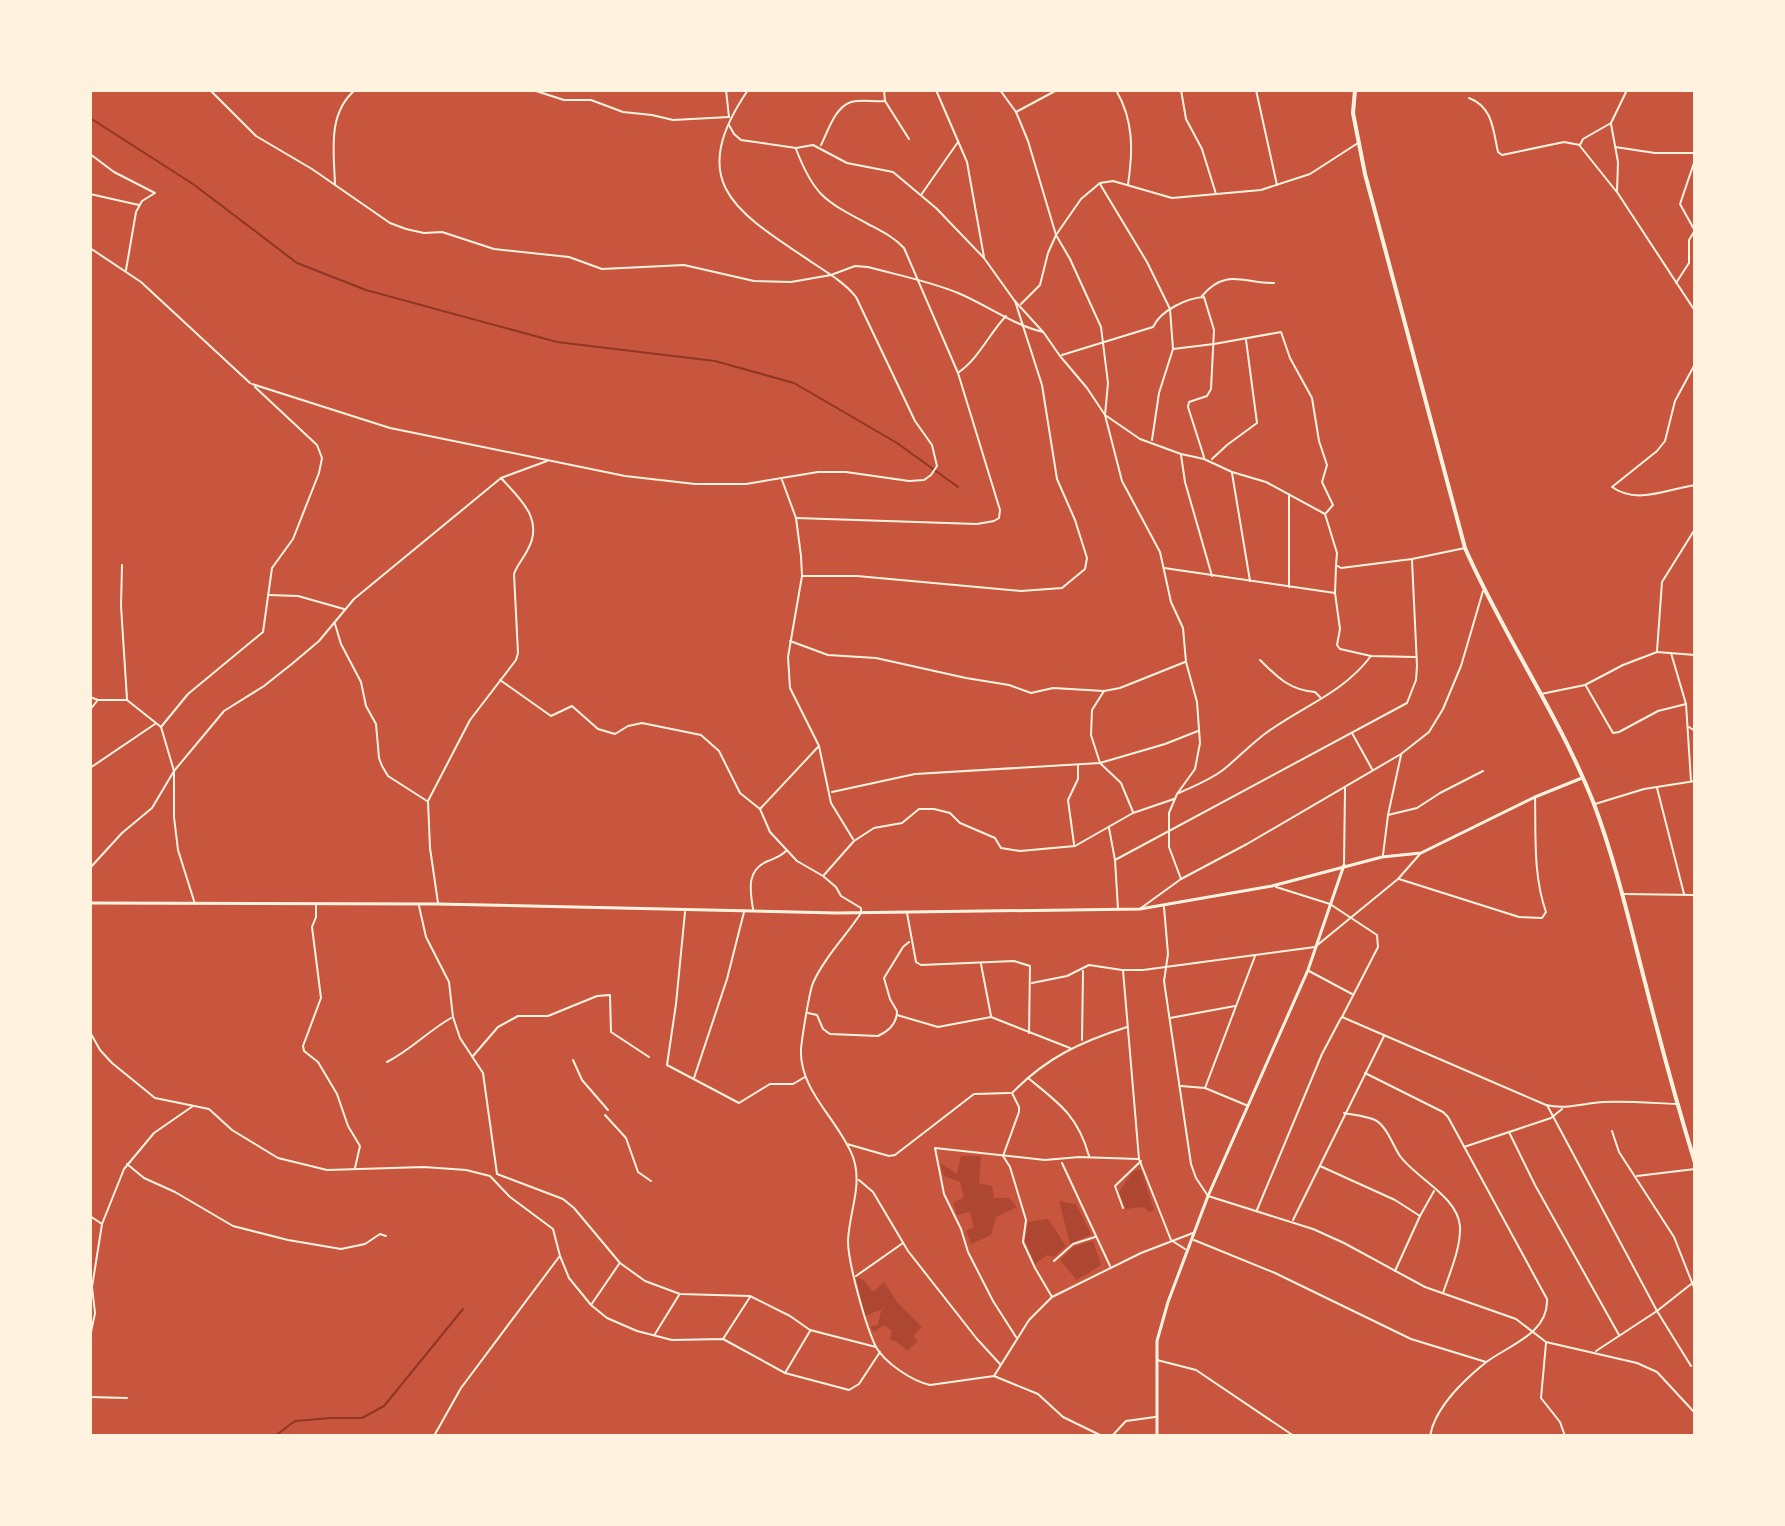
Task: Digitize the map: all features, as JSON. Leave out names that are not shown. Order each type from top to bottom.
[{"type":"highway","points":[[1355,90],[1353,113],[1359,143],[1465,548],[1483,590],[1540,694],[1594,804],[1622,894],[1695,1166]]},
{"type":"main road","points":[[90,903],[438,904],[861,913],[1140,909],[1272,886],[1382,857],[1421,853],[1535,797],[1582,778]]},
{"type":"main road","points":[[1157,1436],[1157,1341],[1164,1315],[1208,1196],[1308,970],[1344,865]]},
{"type":"street","points":[[210,90],[256,136],[390,223],[406,229],[424,233],[442,232],[494,249],[569,257],[602,269],[684,265],[737,278],[791,282],[831,275],[846,268],[868,267],[942,286],[1006,316],[1024,328],[1044,333]]},
{"type":"street","points":[[335,185],[336,118],[355,90]]},
{"type":"street","points":[[533,90],[564,100],[591,100],[623,112],[673,120],[729,120]]},
{"type":"street","points":[[726,90],[729,120],[734,134],[741,140],[796,148],[820,147],[847,163],[893,172],[921,195],[984,258],[1105,415],[1122,481],[1156,542],[1171,602],[1183,628],[1186,662],[1195,690],[1199,731],[1195,769],[1176,796],[1169,813],[1167,831],[1169,847],[1181,879]]},
{"type":"street","points":[[252,384],[390,428],[625,476],[695,484],[754,484],[818,472],[924,480],[937,466],[932,445],[915,421],[856,297],[831,275],[761,228],[733,202],[723,185],[718,162],[720,145],[729,120],[748,90]]},
{"type":"street","points":[[884,90],[885,101],[909,139]]},
{"type":"street","points":[[936,90],[959,141],[970,175],[984,258]]},
{"type":"street","points":[[1000,90],[1016,112],[1028,141],[1056,235],[1094,310],[1103,342],[1108,383],[1105,415]]},
{"type":"street","points":[[1016,112],[1055,90]]},
{"type":"street","points":[[1116,90],[1127,111],[1131,132],[1132,158],[1127,185]]},
{"type":"street","points":[[1181,90],[1186,119],[1202,149],[1216,194]]},
{"type":"street","points":[[1256,90],[1277,186]]},
{"type":"street","points":[[1617,192],[1618,162],[1611,123],[1627,90]]},
{"type":"street","points":[[1469,98],[1479,102],[1488,112],[1499,155],[1564,142],[1580,145],[1617,192],[1695,311]]},
{"type":"street","points":[[820,147],[845,105],[885,101]]},
{"type":"street","points":[[1580,145],[1583,139],[1611,123]]},
{"type":"street","points":[[921,195],[959,141]]},
{"type":"street","points":[[1020,305],[1040,285],[1056,235],[1081,199],[1100,183],[1113,181],[1172,198],[1277,186],[1318,170],[1359,143]]},
{"type":"street","points":[[1614,147],[1655,153],[1695,153]]},
{"type":"street","points":[[796,148],[807,178],[825,200],[904,248],[958,373],[1000,503],[999,518],[977,524],[796,518]]},
{"type":"street","points":[[90,154],[114,172],[155,193],[136,212],[126,272]]},
{"type":"street","points":[[1676,283],[1689,263],[1689,240],[1695,231],[1680,204],[1695,160]]},
{"type":"street","points":[[1100,183],[1147,262],[1170,309],[1173,349],[1159,393],[1151,441]]},
{"type":"street","points":[[90,194],[140,205]]},
{"type":"street","points":[[90,248],[141,282],[312,439],[322,458],[299,527],[272,568],[263,632],[188,694],[161,727]]},
{"type":"street","points":[[1060,356],[1153,327],[1157,318],[1202,296],[1213,285],[1234,278],[1274,283]]},
{"type":"street","points":[[1202,296],[1213,320],[1210,393],[1193,399],[1188,407],[1204,459]]},
{"type":"street","points":[[802,576],[857,576],[1021,591],[1062,588],[1085,569],[1087,558],[1057,479],[1042,385],[1014,300]]},
{"type":"street","points":[[958,373],[973,362],[989,333],[1006,316]]},
{"type":"street","points":[[1173,349],[1281,332],[1290,358],[1311,393],[1319,441],[1327,465],[1322,482],[1333,505],[1325,514]]},
{"type":"street","points":[[1210,461],[1257,423],[1246,339]]},
{"type":"street","points":[[1695,364],[1675,401],[1665,441],[1612,487],[1648,495],[1695,485]]},
{"type":"street","points":[[1105,415],[1133,435],[1181,454],[1210,461],[1289,493],[1325,514],[1337,553],[1334,569],[1340,618],[1337,645],[1340,649],[1371,656],[1418,657]]},
{"type":"street","points":[[1181,454],[1185,482],[1212,576]]},
{"type":"street","points":[[90,868],[122,833],[152,808],[174,771],[224,711],[293,663],[380,576],[501,478],[549,460]]},
{"type":"street","points":[[1232,472],[1251,582]]},
{"type":"street","points":[[438,904],[430,848],[428,801],[470,720],[516,660],[518,608],[514,574],[530,548],[534,521],[530,509],[501,478]]},
{"type":"street","points":[[782,479],[796,518],[802,576],[790,641],[790,688],[819,746],[831,803],[854,841]]},
{"type":"street","points":[[1289,493],[1289,587]]},
{"type":"street","points":[[1657,652],[1662,582],[1695,529]]},
{"type":"street","points":[[1336,565],[1341,568],[1412,559],[1465,548]]},
{"type":"street","points":[[1115,860],[1407,703],[1416,680],[1418,657],[1412,559]]},
{"type":"street","points":[[122,565],[121,606],[127,700]]},
{"type":"street","points":[[1163,568],[1335,593]]},
{"type":"street","points":[[1140,909],[1181,879],[1401,754],[1429,732],[1443,709],[1461,666],[1483,590]]},
{"type":"street","points":[[268,595],[298,596],[345,609]]},
{"type":"street","points":[[335,623],[341,644],[361,682],[366,706],[376,724],[382,766],[388,776],[428,801]]},
{"type":"street","points":[[790,641],[828,655],[876,658],[1009,685],[1031,693],[1053,688],[1104,691],[1132,684],[1186,662]]},
{"type":"street","points":[[1540,694],[1585,685],[1657,652],[1695,655]]},
{"type":"street","points":[[1594,804],[1632,792],[1693,781],[1686,704],[1671,653]]},
{"type":"street","points":[[823,876],[854,841],[874,828],[902,823],[919,809],[950,813],[960,823],[995,838],[1004,850],[1075,846],[1133,813],[1176,796],[1216,775],[1265,733],[1338,690],[1357,675],[1371,656]]},
{"type":"street","points":[[1260,660],[1284,684],[1300,691],[1315,692],[1321,698]]},
{"type":"street","points":[[500,680],[551,716],[572,706],[607,733],[615,734],[628,726],[642,723],[701,735],[719,751],[740,793],[760,809],[770,832],[805,868],[823,876],[841,896],[861,908],[861,913],[812,986],[801,1050],[806,1077],[840,1129],[858,1179],[848,1236],[850,1258],[876,1347],[917,1381],[930,1385],[994,1376],[1038,1394],[1063,1417],[1102,1436]]},
{"type":"street","points":[[1585,685],[1613,733],[1658,711],[1686,704]]},
{"type":"street","points":[[1104,691],[1092,710],[1091,735],[1100,763],[1121,783],[1133,813]]},
{"type":"street","points":[[90,697],[127,700],[161,727],[174,771],[175,832],[195,904]]},
{"type":"street","points":[[90,710],[98,700]]},
{"type":"street","points":[[90,768],[156,724]]},
{"type":"street","points":[[1688,726],[1695,732],[1689,737]]},
{"type":"street","points":[[831,793],[915,774],[1100,763],[1199,731]]},
{"type":"street","points":[[1352,733],[1372,770]]},
{"type":"street","points":[[760,809],[819,746]]},
{"type":"street","points":[[1382,857],[1401,754]]},
{"type":"street","points":[[1075,846],[1068,800],[1078,779],[1078,765]]},
{"type":"street","points":[[1388,815],[1417,808],[1483,771]]},
{"type":"street","points":[[1344,865],[1345,787]]},
{"type":"street","points":[[1657,788],[1684,894]]},
{"type":"street","points":[[1398,879],[1519,917],[1542,918],[1546,912],[1536,869],[1535,797]]},
{"type":"street","points":[[1109,827],[1115,860],[1118,910]]},
{"type":"street","points":[[753,911],[750,890],[753,874],[760,865],[787,850]]},
{"type":"street","points":[[1030,984],[1061,978],[1095,965],[1143,970],[1315,947],[1398,879],[1421,853]]},
{"type":"street","points":[[1257,1210],[1322,1054],[1378,947],[1377,935],[1330,904],[1272,886]]},
{"type":"street","points":[[1622,894],[1695,895]]},
{"type":"street","points":[[316,905],[312,927],[321,998],[303,1046],[304,1051],[318,1062],[337,1094],[348,1126],[360,1146],[354,1170]]},
{"type":"street","points":[[419,905],[426,937],[449,982],[453,1017],[463,1044],[483,1073],[497,1174],[563,1199],[620,1263],[645,1281],[680,1294],[750,1296],[810,1330],[876,1347]]},
{"type":"street","points":[[1164,906],[1167,947],[1164,981],[1191,1164],[1208,1196],[1292,1222],[1344,1243],[1394,1272],[1443,1294],[1516,1319],[1546,1342],[1637,1363],[1657,1372],[1695,1413]]},
{"type":"street","points":[[685,910],[667,1065],[739,1103],[770,1084],[793,1084],[806,1077]]},
{"type":"street","points":[[793,912],[1050,910]]},
{"type":"street","points":[[694,1079],[727,979],[745,911]]},
{"type":"street","points":[[907,912],[910,941],[916,962],[921,965],[1024,962],[1030,966],[1029,1033]]},
{"type":"street","points":[[808,1013],[817,1015],[823,1029],[839,1036],[878,1036],[891,1028],[897,1015],[884,978],[910,941]]},
{"type":"street","points":[[1205,1088],[1255,955]]},
{"type":"street","points":[[980,962],[991,1017]]},
{"type":"street","points":[[1082,1042],[1083,970]]},
{"type":"street","points":[[1123,970],[1140,1159],[1171,1240],[1187,1250]]},
{"type":"street","points":[[1308,970],[1352,994]]},
{"type":"street","points":[[473,1056],[502,1024],[518,1016],[542,1018],[597,996],[610,995],[611,1032],[649,1057]]},
{"type":"street","points":[[1169,1018],[1236,1006]]},
{"type":"street","points":[[897,1015],[938,1027],[991,1017],[1071,1049]]},
{"type":"street","points":[[387,1062],[412,1048],[427,1033],[453,1017]]},
{"type":"street","points":[[1342,1017],[1546,1105],[1562,1109]]},
{"type":"street","points":[[846,1144],[895,1155],[974,1094],[1012,1093],[1027,1078],[1082,1042],[1127,1026]]},
{"type":"street","points":[[90,1032],[112,1063],[155,1098],[209,1109],[232,1130],[278,1158],[311,1168],[424,1167],[466,1170],[490,1176],[510,1197],[553,1229],[569,1278],[591,1305],[607,1318],[637,1331],[672,1340],[723,1339],[785,1373],[852,1390],[880,1352]]},
{"type":"street","points":[[1292,1222],[1384,1035]]},
{"type":"street","points":[[573,1060],[582,1080],[608,1110]]},
{"type":"street","points":[[1365,1073],[1448,1117],[1547,1299],[1545,1313],[1533,1333],[1486,1362],[1445,1404],[1435,1418],[1430,1436]]},
{"type":"street","points":[[1027,1078],[1067,1110],[1083,1135],[1089,1157]]},
{"type":"street","points":[[1181,1086],[1205,1088],[1247,1106]]},
{"type":"street","points":[[1003,1156],[1019,1112],[1012,1093]]},
{"type":"street","points":[[1463,1148],[1551,1118],[1562,1109],[1588,1102],[1677,1104]]},
{"type":"street","points":[[1546,1105],[1657,1311],[1691,1366]]},
{"type":"street","points":[[90,1337],[95,1313],[92,1287],[102,1224],[127,1164],[154,1133],[194,1106]]},
{"type":"street","points":[[1344,1113],[1375,1120],[1401,1158],[1450,1201],[1457,1212],[1459,1243],[1443,1294]]},
{"type":"street","points":[[605,1115],[626,1138],[638,1172],[651,1181]]},
{"type":"street","points":[[1612,1131],[1615,1144],[1634,1177],[1674,1237],[1695,1290]]},
{"type":"street","points":[[1509,1132],[1619,1335]]},
{"type":"street","points":[[1016,1337],[968,1252],[944,1194],[935,1148],[1061,1160],[1089,1157],[1140,1159]]},
{"type":"street","points":[[1003,1156],[1010,1167],[1026,1220],[1023,1242],[1052,1297]]},
{"type":"street","points":[[1123,1208],[1115,1186],[1140,1159]]},
{"type":"street","points":[[1061,1160],[1110,1267]]},
{"type":"street","points":[[127,1164],[144,1178],[233,1226],[341,1249],[365,1244],[380,1234],[386,1236]]},
{"type":"street","points":[[1319,1165],[1395,1200],[1420,1216]]},
{"type":"street","points":[[1634,1177],[1695,1166]]},
{"type":"street","points":[[858,1179],[873,1192],[903,1243],[1000,1364]]},
{"type":"street","points":[[1394,1272],[1435,1190]]},
{"type":"street","points":[[90,1216],[102,1224]]},
{"type":"street","points":[[994,1376],[1016,1337],[1052,1297],[1110,1267],[1194,1233]]},
{"type":"street","points":[[1054,1261],[1073,1244],[1096,1237]]},
{"type":"street","points":[[1192,1240],[1275,1273],[1411,1339],[1486,1362]]},
{"type":"street","points":[[856,1277],[903,1243]]},
{"type":"street","points":[[434,1436],[461,1388],[560,1256]]},
{"type":"street","points":[[591,1305],[620,1263]]},
{"type":"street","points":[[1595,1352],[1657,1311],[1695,1281]]},
{"type":"street","points":[[654,1335],[680,1294]]},
{"type":"street","points":[[723,1339],[750,1296]]},
{"type":"street","points":[[785,1373],[810,1330]]},
{"type":"street","points":[[1546,1342],[1541,1398],[1560,1422],[1565,1436]]},
{"type":"street","points":[[1157,1360],[1196,1370],[1294,1436]]},
{"type":"street","points":[[90,1397],[127,1398]]},
{"type":"street","points":[[1112,1436],[1126,1421],[1156,1417]]},
{"type":"shaded area","points":[[961,1156],[981,1156],[979,1183],[992,1186],[994,1198],[1009,1198],[1017,1207],[996,1217],[991,1235],[971,1244],[966,1231],[974,1227],[970,1212],[957,1215],[953,1203],[964,1197],[960,1182],[944,1176],[940,1163],[957,1174]]},
{"type":"shaded area","points":[[1141,1170],[1154,1210],[1150,1212],[1143,1207],[1126,1209],[1119,1192],[1133,1171]]},
{"type":"shaded area","points":[[1059,1201],[1076,1204],[1091,1234],[1070,1244]]},
{"type":"shaded area","points":[[1048,1219],[1066,1246],[1054,1257],[1047,1255],[1035,1264],[1025,1240],[1028,1222]]},
{"type":"shaded area","points":[[1093,1241],[1101,1265],[1077,1280],[1060,1260],[1073,1247]]},
{"type":"shaded area","points":[[856,1277],[864,1280],[873,1292],[884,1282],[897,1302],[922,1327],[913,1336],[918,1341],[907,1351],[896,1341],[890,1340],[892,1331],[884,1325],[874,1332],[870,1327],[878,1325],[881,1311],[885,1308],[865,1316]]},
{"type":"waterway","points":[[90,118],[193,184],[297,263],[366,290],[557,342],[715,361],[794,383],[897,443],[958,487]]},
{"type":"waterway","points":[[275,1436],[295,1421],[362,1418],[384,1406],[463,1309]]}]
